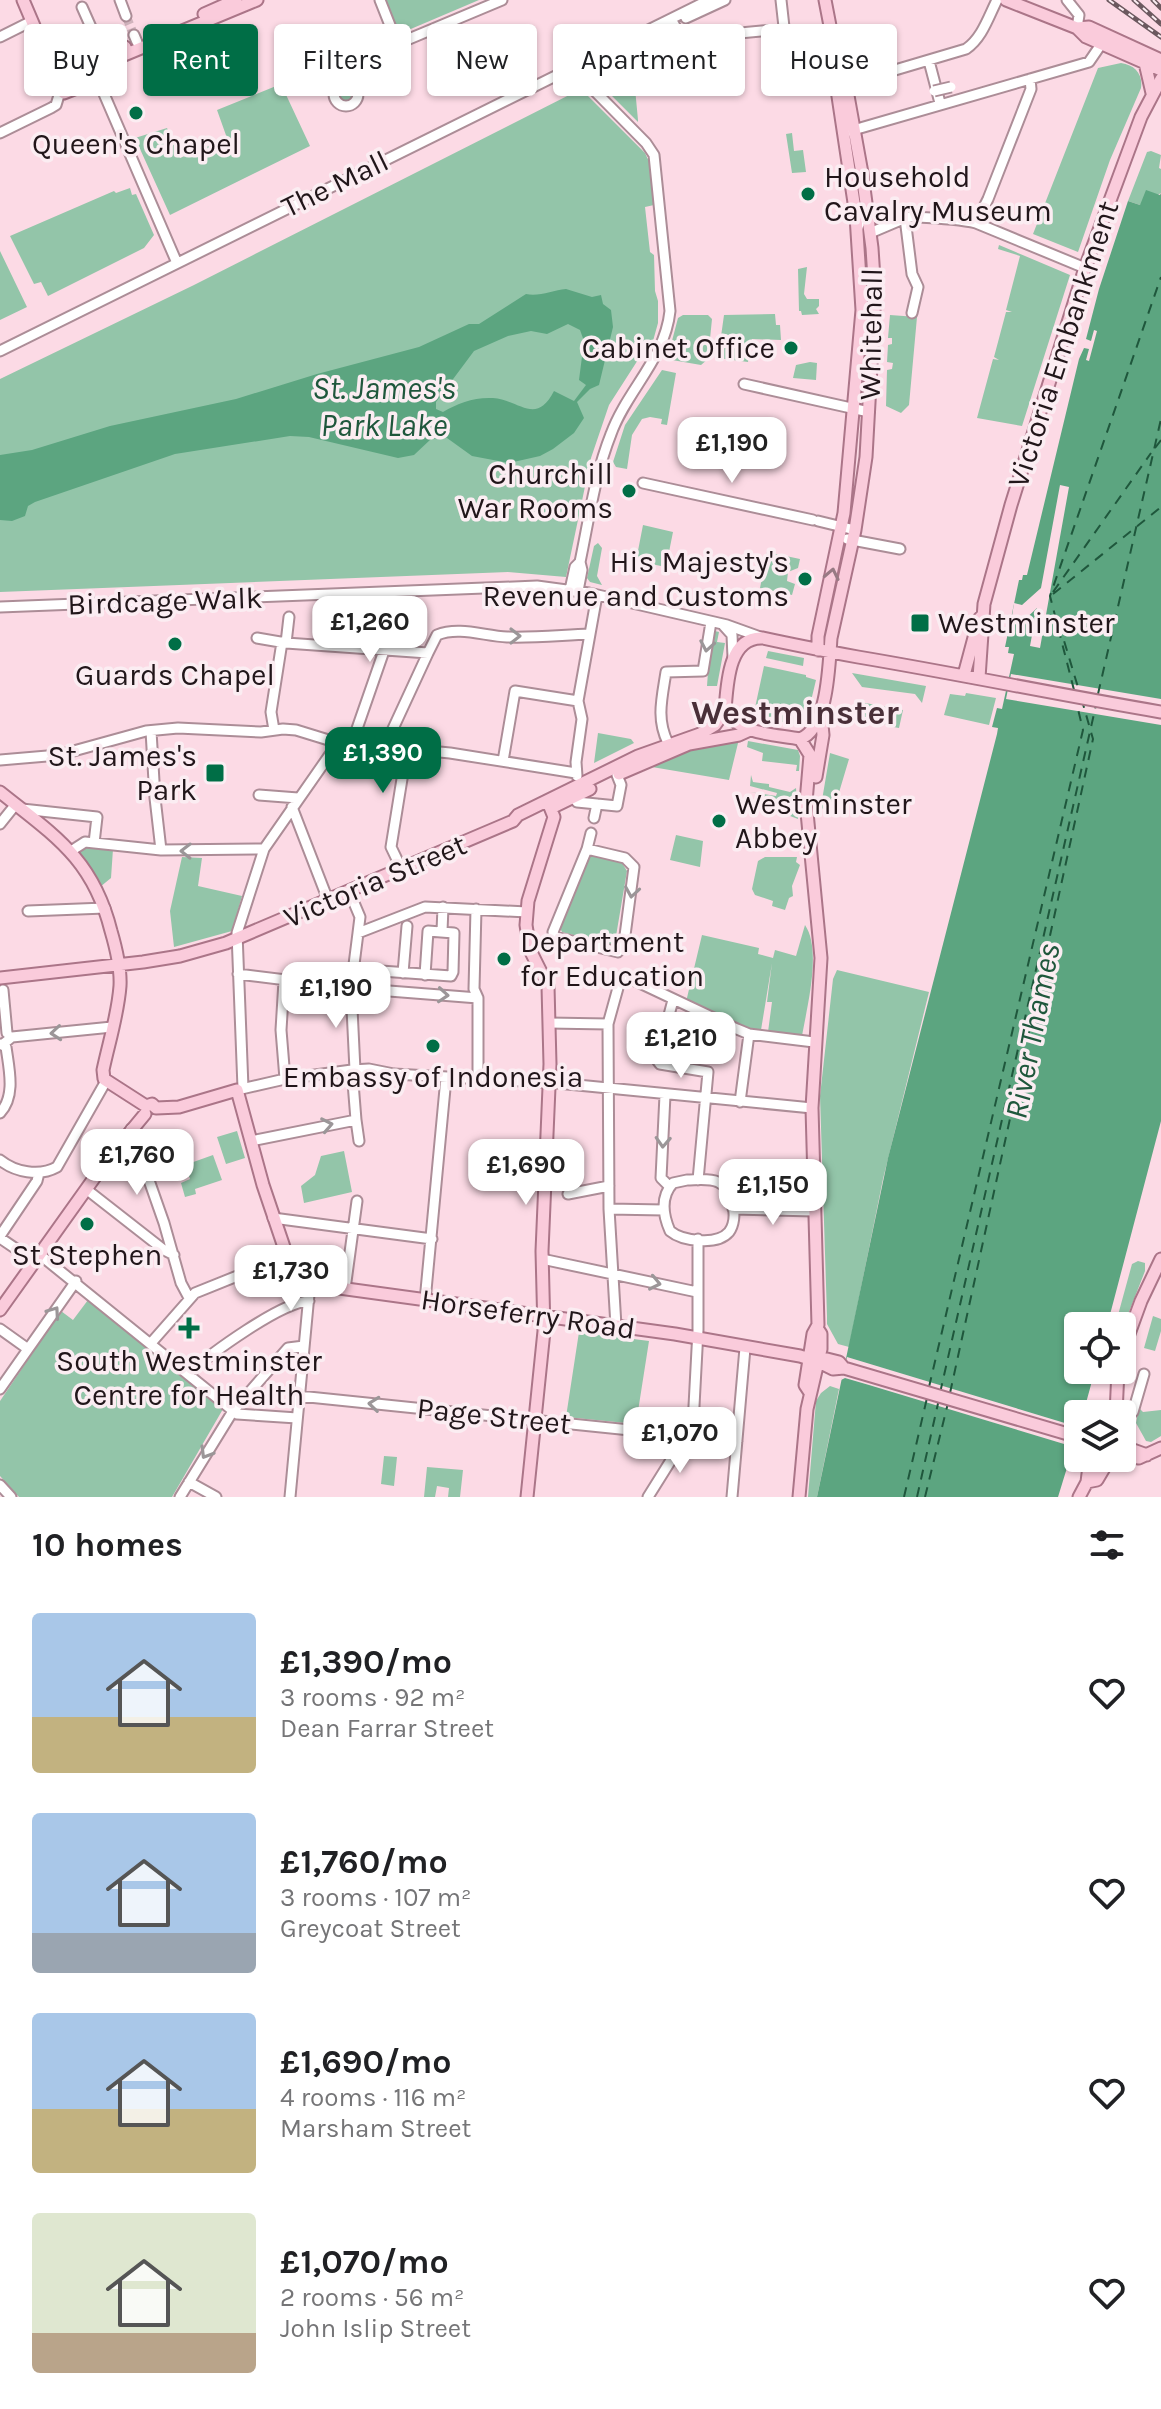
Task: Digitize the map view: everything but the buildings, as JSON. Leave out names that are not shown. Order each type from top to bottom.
[{"type":"main road","points":[[23,0],[33,24]]},
{"type":"main road","points":[[127,45],[136,38],[236,0]]},
{"type":"main road","points":[[127,54],[257,0]]},
{"type":"main road","name":"Whitehall","points":[[825,0],[830,24]]},
{"type":"main road","points":[[1006,0],[1077,28],[1086,37],[1106,39],[1161,60]]},
{"type":"main road","points":[[1106,39],[1161,70]]},
{"type":"main road","points":[[1145,63],[1152,93]]},
{"type":"main road","name":"Victoria Embankment","points":[[964,675],[1011,505],[1085,268],[1152,93],[1161,79]]},
{"type":"main road","name":"Whitehall","points":[[828,653],[854,535],[865,468],[869,412],[870,233],[844,96]]},
{"type":"main road","name":"Whitehall","points":[[828,653],[818,636],[841,533],[868,316],[857,232],[850,131]]},
{"type":"main road","name":"Victoria Embankment","points":[[979,678],[983,615]]},
{"type":"main road","points":[[787,643],[810,641],[818,636]]},
{"type":"main road","points":[[580,792],[668,743],[715,725],[725,711],[733,659],[743,644],[755,638],[1161,712]]},
{"type":"main road","points":[[809,811],[823,735],[821,714],[828,653]]},
{"type":"main road","points":[[725,711],[735,723],[750,730],[800,739],[810,734],[821,714]]},
{"type":"main road","points":[[580,792],[646,760],[689,744],[750,730]]},
{"type":"main road","points":[[799,1497],[809,1391],[814,1384],[814,1361],[821,1337],[817,1328],[812,1108],[821,964],[806,802],[810,755],[800,739]]},
{"type":"main road","points":[[0,792],[71,851],[91,876],[105,908],[120,984],[103,1074],[106,1081],[150,1111],[177,1112],[184,1102],[240,1089],[273,1218],[297,1274],[310,1284]]},
{"type":"main road","name":"Victoria Street","points":[[2,984],[180,956],[237,940],[513,821],[520,821],[580,792]]},
{"type":"main road","points":[[527,1497],[544,1317],[542,1259],[549,1023],[548,986],[530,950],[527,912],[553,821],[549,805]]},
{"type":"main road","points":[[0,1310],[131,1129],[150,1111]]},
{"type":"main road","points":[[1136,1315],[1161,1259]]},
{"type":"main road","name":"Horseferry Road","points":[[310,1284],[697,1337],[797,1356],[833,1369],[844,1368],[1064,1433]]},
{"type":"main road","points":[[1136,1457],[1161,1448]]},
{"type":"main road","points":[[1136,1451],[1147,1455]]},
{"type":"main road","points":[[1088,1481],[1089,1472]]},
{"type":"main road","points":[[1079,1497],[1094,1472]]},
{"type":"main road","points":[[1088,1481],[1097,1480],[1102,1472]]},
{"type":"street","points":[[120,0],[126,16]]},
{"type":"street","points":[[380,0],[389,24]]},
{"type":"street","name":"The Mall","points":[[671,19],[680,9],[696,0]]},
{"type":"street","name":"The Mall","points":[[661,24],[709,0]]},
{"type":"street","name":"The Mall","points":[[671,19],[687,18],[725,0]]},
{"type":"street","points":[[781,0],[783,24]]},
{"type":"street","points":[[897,70],[955,54],[974,43],[997,0]]},
{"type":"street","points":[[1067,0],[1079,15],[1077,28]]},
{"type":"street","points":[[411,37],[500,1]]},
{"type":"street","points":[[82,7],[90,24]]},
{"type":"street","points":[[671,19],[680,35],[686,38],[761,31]]},
{"type":"street","points":[[0,37],[32,21]]},
{"type":"street","points":[[850,131],[1089,62],[1106,39]]},
{"type":"street","points":[[929,61],[940,103]]},
{"type":"street","name":"The Mall","points":[[0,351],[553,76]]},
{"type":"street","points":[[976,223],[1031,89],[1030,79]]},
{"type":"street","points":[[934,91],[951,87]]},
{"type":"street","points":[[0,133],[56,105],[57,96]]},
{"type":"street","points":[[105,96],[177,263]]},
{"type":"street","points":[[574,590],[582,570],[580,562],[610,436],[620,413],[656,358],[670,311],[654,155],[600,96]]},
{"type":"street","points":[[857,232],[861,222],[868,219],[945,217],[976,223],[1085,268]]},
{"type":"street","points":[[870,233],[904,218]]},
{"type":"street","points":[[904,218],[912,274],[918,287],[912,313]]},
{"type":"street","points":[[744,384],[869,412]]},
{"type":"street","points":[[643,483],[816,520],[841,533],[900,549]]},
{"type":"street","name":"Birdcage Walk","points":[[0,607],[537,586],[574,590],[734,626],[763,638]]},
{"type":"street","points":[[597,595],[578,701],[582,719],[576,773],[580,792],[577,802],[617,806],[621,785],[617,775]]},
{"type":"street","points":[[274,730],[271,712],[289,617]]},
{"type":"street","points":[[668,743],[660,728],[666,672],[703,671],[716,623],[726,627],[732,635],[733,659]]},
{"type":"street","points":[[385,746],[437,635],[467,632],[507,637],[590,634]]},
{"type":"street","points":[[257,638],[284,643],[428,653]]},
{"type":"street","points":[[352,743],[385,648]]},
{"type":"street","points":[[503,761],[515,691],[578,701]]},
{"type":"street","points":[[0,760],[59,755],[151,731],[178,728],[261,732],[296,730],[335,742],[407,748],[576,773]]},
{"type":"street","points":[[151,731],[161,850]]},
{"type":"street","points":[[335,742],[333,750],[264,849],[237,940],[240,1089],[285,1079],[369,1069],[394,1074],[548,1083],[812,1108]]},
{"type":"street","points":[[402,870],[391,847],[407,748]]},
{"type":"street","points":[[259,795],[295,802]]},
{"type":"street","points":[[295,802],[328,900]]},
{"type":"street","points":[[594,818],[597,804]]},
{"type":"street","points":[[0,824],[19,807],[97,817],[94,843]]},
{"type":"street","points":[[587,849],[625,858],[634,867],[624,943],[618,952],[555,937],[553,932],[591,833]]},
{"type":"street","points":[[71,851],[85,842],[161,850],[264,849]]},
{"type":"street","points":[[349,891],[360,917],[351,988],[359,1141]]},
{"type":"street","points":[[358,933],[419,909],[443,907],[527,912]]},
{"type":"street","points":[[442,931],[443,907]]},
{"type":"street","points":[[28,911],[105,908]]},
{"type":"street","points":[[476,909],[474,989],[478,998],[478,1080]]},
{"type":"street","points":[[403,973],[407,926]]},
{"type":"street","points":[[353,969],[425,975],[451,976],[454,933],[431,930],[427,933],[425,975]]},
{"type":"street","points":[[238,974],[351,988],[478,998]]},
{"type":"street","points":[[616,1326],[609,1209],[608,1024],[622,976],[749,1034],[814,1042]]},
{"type":"street","points":[[284,981],[281,1030],[285,1079]]},
{"type":"street","points":[[2,984],[7,1033]]},
{"type":"street","points":[[673,1000],[658,1062],[719,1073]]},
{"type":"street","points":[[549,1023],[608,1024]]},
{"type":"street","points":[[0,1113],[9,1100],[9,1073],[3,1045],[12,1037],[112,1027]]},
{"type":"street","points":[[740,1102],[749,1034]]},
{"type":"street","points":[[698,1180],[708,1072]]},
{"type":"street","points":[[425,1301],[446,1078]]},
{"type":"street","points":[[0,1160],[12,1168],[39,1173],[57,1167],[106,1081]]},
{"type":"street","points":[[665,1095],[661,1178],[669,1186]]},
{"type":"street","points":[[251,1141],[356,1120]]},
{"type":"street","points":[[131,1129],[181,1283],[189,1298]]},
{"type":"street","points":[[39,1173],[37,1181],[0,1237],[76,1281],[237,1414],[297,1418]]},
{"type":"street","points":[[698,1180],[723,1184],[731,1196],[732,1227],[725,1236],[686,1239],[673,1234],[664,1210],[669,1186],[681,1181],[698,1180]]},
{"type":"street","points":[[568,1194],[609,1186]]},
{"type":"street","points":[[86,1189],[174,1255]]},
{"type":"street","points":[[345,1289],[357,1201]]},
{"type":"street","points":[[609,1209],[664,1210]]},
{"type":"street","points":[[733,1209],[814,1211]]},
{"type":"street","points":[[273,1218],[432,1239]]},
{"type":"street","points":[[648,1497],[693,1425],[698,1239]]},
{"type":"street","points":[[151,1343],[189,1298],[287,1256]]},
{"type":"street","points":[[542,1259],[697,1292]]},
{"type":"street","points":[[0,1389],[76,1281]]},
{"type":"street","points":[[290,1497],[310,1284]]},
{"type":"street","points":[[188,1374],[216,1351],[271,1316],[296,1303],[309,1301]]},
{"type":"street","points":[[0,1329],[28,1349]]},
{"type":"street","points":[[180,1497],[233,1411],[288,1348],[304,1346]]},
{"type":"street","points":[[732,1497],[745,1348]]},
{"type":"street","points":[[1136,1402],[1144,1374]]},
{"type":"street","name":"Page Street","points":[[299,1396],[737,1441]]},
{"type":"street","points":[[189,1482],[216,1497]]},
{"type":"street","points":[[0,1485],[11,1497]]},
{"type":"shaded area","points":[[385,0],[479,0],[411,29],[411,24],[395,24]]},
{"type":"shaded area","points":[[1121,63],[1137,71],[1141,88],[1110,160],[1078,252],[1033,234],[1098,68]]},
{"type":"shaded area","points":[[274,87],[274,96],[287,96],[310,146],[170,215],[135,138],[167,128],[180,158],[227,138],[217,110],[258,96]]},
{"type":"shaded area","points":[[356,96],[351,103],[343,103],[338,98]]},
{"type":"shaded area","points":[[567,96],[588,96],[645,153],[652,168],[654,205],[645,207],[650,252],[654,255],[658,323],[653,341],[609,405],[591,458],[566,577],[508,572],[0,592],[0,379],[194,285]]},
{"type":"shaded area","points":[[612,96],[636,96],[638,122]]},
{"type":"shaded area","points":[[792,133],[794,151],[803,150],[806,172],[792,173],[786,134]]},
{"type":"shaded area","points":[[1147,152],[1161,155],[1161,193],[1140,205],[1128,201]]},
{"type":"shaded area","points":[[130,188],[132,195],[136,194],[154,235],[144,248],[48,296],[41,282],[34,284],[10,236],[114,191]]},
{"type":"shaded area","points":[[999,245],[1070,275],[1022,426],[977,418],[993,359],[999,360],[994,357],[1006,312],[1012,312],[1006,310],[1020,256],[998,249]]},
{"type":"shaded area","points":[[0,251],[27,307],[0,320]]},
{"type":"shaded area","points":[[807,267],[804,294],[807,299],[819,299],[816,309],[819,314],[802,315],[799,311],[798,269]]},
{"type":"shaded area","points":[[775,314],[781,340],[752,339],[748,362],[718,358],[724,315]]},
{"type":"shaded area","points":[[683,315],[708,315],[712,319],[708,359],[701,365],[672,360],[668,356],[678,318]]},
{"type":"shaded area","points":[[890,315],[917,317],[909,405],[901,413],[886,406],[887,370],[892,369],[893,363],[887,362],[888,345],[892,344],[892,338],[888,338]]},
{"type":"shaded area","points":[[817,363],[816,380],[793,378],[796,365]]},
{"type":"shaded area","points":[[662,370],[676,373],[667,425],[661,424],[662,419],[642,419],[632,435],[627,469],[616,467],[613,462],[625,425]]},
{"type":"shaded area","points":[[643,525],[673,532],[666,567],[636,561]]},
{"type":"shaded area","points":[[598,543],[602,548],[597,576],[602,585],[587,578],[594,546]]},
{"type":"shaded area","points":[[767,552],[800,559],[798,568],[788,572],[787,581],[795,584],[792,595],[760,588]]},
{"type":"shaded area","points":[[711,630],[719,632],[717,642],[725,643],[717,686],[707,686]]},
{"type":"shaded area","points":[[768,651],[804,658],[803,666],[766,658]]},
{"type":"shaded area","points":[[764,666],[816,680],[805,726],[753,717]]},
{"type":"shaded area","points":[[852,673],[926,686],[922,703],[915,694],[862,687]]},
{"type":"shaded area","points":[[966,693],[996,698],[989,725],[944,715],[950,694],[965,696]]},
{"type":"shaded area","points":[[860,702],[903,710],[899,728],[888,726],[890,717],[887,725],[859,716]]},
{"type":"shaded area","points":[[598,733],[631,739],[634,743],[594,763]]},
{"type":"shaded area","points":[[739,739],[729,780],[652,767],[704,745]]},
{"type":"shaded area","points":[[748,741],[798,750],[799,771],[796,771],[797,765],[762,761],[763,753],[747,747]]},
{"type":"shaded area","points":[[830,753],[849,759],[832,816],[825,813],[821,806]]},
{"type":"shaded area","points":[[751,775],[753,782],[769,784],[769,787],[790,792],[796,788],[798,819],[769,808],[760,794],[750,792],[776,796],[777,793],[750,786]]},
{"type":"shaded area","points":[[676,835],[703,841],[700,867],[670,860]]},
{"type":"shaded area","points":[[79,840],[113,849],[111,878],[100,887],[76,852]]},
{"type":"shaded area","points":[[589,854],[622,863],[627,871],[615,942],[611,945],[562,932],[560,928]]},
{"type":"shaded area","points":[[182,857],[202,858],[198,886],[242,896],[232,931],[174,947],[170,911]]},
{"type":"shaded area","points":[[765,857],[797,857],[796,862],[800,865],[792,886],[793,896],[789,898],[785,910],[772,906],[773,901],[755,895],[752,889],[758,861]]},
{"type":"shaded area","points":[[805,925],[810,936],[813,963],[802,1036],[768,1032],[772,1002],[767,1002],[772,963],[761,1030],[744,1029],[686,1002],[702,935],[759,948],[758,954],[773,958],[775,950],[796,956]]},
{"type":"shaded area","points":[[837,970],[929,992],[883,1179],[849,1347],[838,1344],[827,1324],[820,1096],[833,979]]},
{"type":"shaded area","points":[[237,1131],[245,1158],[226,1164],[217,1137]]},
{"type":"shaded area","points":[[344,1151],[352,1192],[304,1203],[301,1186],[315,1175],[321,1156]]},
{"type":"shaded area","points":[[213,1155],[222,1180],[195,1189],[196,1194],[185,1197],[181,1183],[190,1179],[185,1165]]},
{"type":"shaded area","points":[[1138,1261],[1145,1263],[1145,1271],[1129,1312],[1119,1312],[1132,1264]]},
{"type":"shaded area","points":[[88,1300],[223,1409],[172,1497],[19,1497],[0,1476],[0,1401],[61,1311],[73,1320]]},
{"type":"shaded area","points":[[1153,1316],[1161,1319],[1155,1351],[1144,1348]]},
{"type":"shaded area","points":[[579,1332],[649,1341],[636,1424],[566,1417]]},
{"type":"shaded area","points":[[830,1386],[839,1389],[817,1497],[808,1497],[816,1401]]},
{"type":"shaded area","points":[[1139,1408],[1143,1412],[1161,1410],[1161,1436],[1151,1442],[1146,1441],[1136,1423]]},
{"type":"shaded area","points":[[384,1456],[397,1457],[394,1486],[381,1484]]},
{"type":"shaded area","points":[[427,1467],[463,1470],[460,1497],[448,1497],[449,1488],[437,1486],[435,1497],[424,1497]]},
{"type":"water","name":"River Thames","points":[[1146,190],[1161,193],[1161,1121],[1111,1312],[1064,1312],[1064,1384],[1091,1384],[1087,1400],[1064,1400],[1066,1472],[1058,1497],[817,1497],[888,1158],[997,734],[998,728],[992,727],[997,708],[1002,709],[1014,654],[1008,653],[1009,647],[1005,647],[1019,580],[1027,575],[1084,348],[1089,349],[1086,360],[1089,361],[1097,331],[1094,330],[1091,341],[1086,339],[1099,289],[1128,201],[1140,205]]},
{"type":"water","name":"St. James's Park Lake","points":[[566,289],[592,297],[601,295],[603,304],[611,310],[613,327],[599,385],[577,402],[584,418],[574,433],[540,456],[509,463],[472,456],[447,438],[431,439],[414,455],[398,458],[309,437],[290,436],[175,454],[35,502],[28,506],[25,516],[12,521],[0,520],[0,455],[32,450],[110,426],[236,399],[419,347],[469,324],[479,324],[526,294]],"holes":[[[568,324],[580,330],[584,341],[579,380],[586,385],[574,401],[554,391],[541,407],[534,409],[493,398],[466,401],[443,412],[436,409],[436,402],[474,351],[508,336],[531,331],[547,334]]]},
{"type":"pier","points":[[1060,485],[1069,487],[1040,648],[1030,646],[1037,608],[1019,625],[1011,623],[1014,603],[1022,605],[1041,588]]},
{"type":"pier","points":[[1011,674],[1161,699],[1161,725],[1006,699]]},
{"type":"pier","points":[[847,1357],[1064,1423],[1064,1444],[845,1378],[841,1380]]},
{"type":"ferry route","points":[[1074,690],[1050,596],[1161,277]]},
{"type":"ferry route","points":[[1098,694],[1161,419]]},
{"type":"ferry route","points":[[1155,448],[1161,440]]},
{"type":"ferry route","points":[[1053,592],[1151,453]]},
{"type":"ferry route","points":[[1053,594],[1161,507]]},
{"type":"ferry route","points":[[1059,624],[1080,694]]},
{"type":"ferry route","points":[[929,1387],[1083,730],[1076,701]]},
{"type":"ferry route","points":[[950,1393],[1093,739],[1083,704]]},
{"type":"ferry route","points":[[940,1393],[1096,705]]},
{"type":"ferry route","points":[[904,1497],[927,1398]]},
{"type":"ferry route","points":[[917,1497],[939,1399]]},
{"type":"ferry route","points":[[925,1497],[948,1403]]},
{"type":"tunnel","points":[[126,16],[134,35]]},
{"type":"railway","points":[[1109,0],[1161,37]]},
{"type":"railway","points":[[1134,0],[1161,24]]},
{"type":"railway","points":[[1153,0],[1161,8]]},
{"type":"place","name":"Queen's Chapel","points":[[136,113]]},
{"type":"place","name":"Household Cavalry Museum","points":[[808,194]]},
{"type":"place","name":"Cabinet Office","points":[[791,348]]},
{"type":"place","name":"Churchill War Rooms","points":[[629,491]]},
{"type":"place","name":"His Majesty's Revenue and Customs","points":[[805,579]]},
{"type":"place","name":"Westminster","points":[[920,623]]},
{"type":"place","name":"Guards Chapel","points":[[175,644]]},
{"type":"place","name":"St. James's Park","points":[[215,773]]},
{"type":"place","name":"Westminster Abbey","points":[[719,821]]},
{"type":"place","name":"Department for Education","points":[[504,959]]},
{"type":"place","name":"Embassy of Indonesia","points":[[433,1046]]},
{"type":"place","name":"St Stephen","points":[[87,1224]]},
{"type":"place","name":"South Westminster Centre for Health","points":[[189,1328]]},
{"type":"district","name":"Westminster","points":[[795,712]]}]
